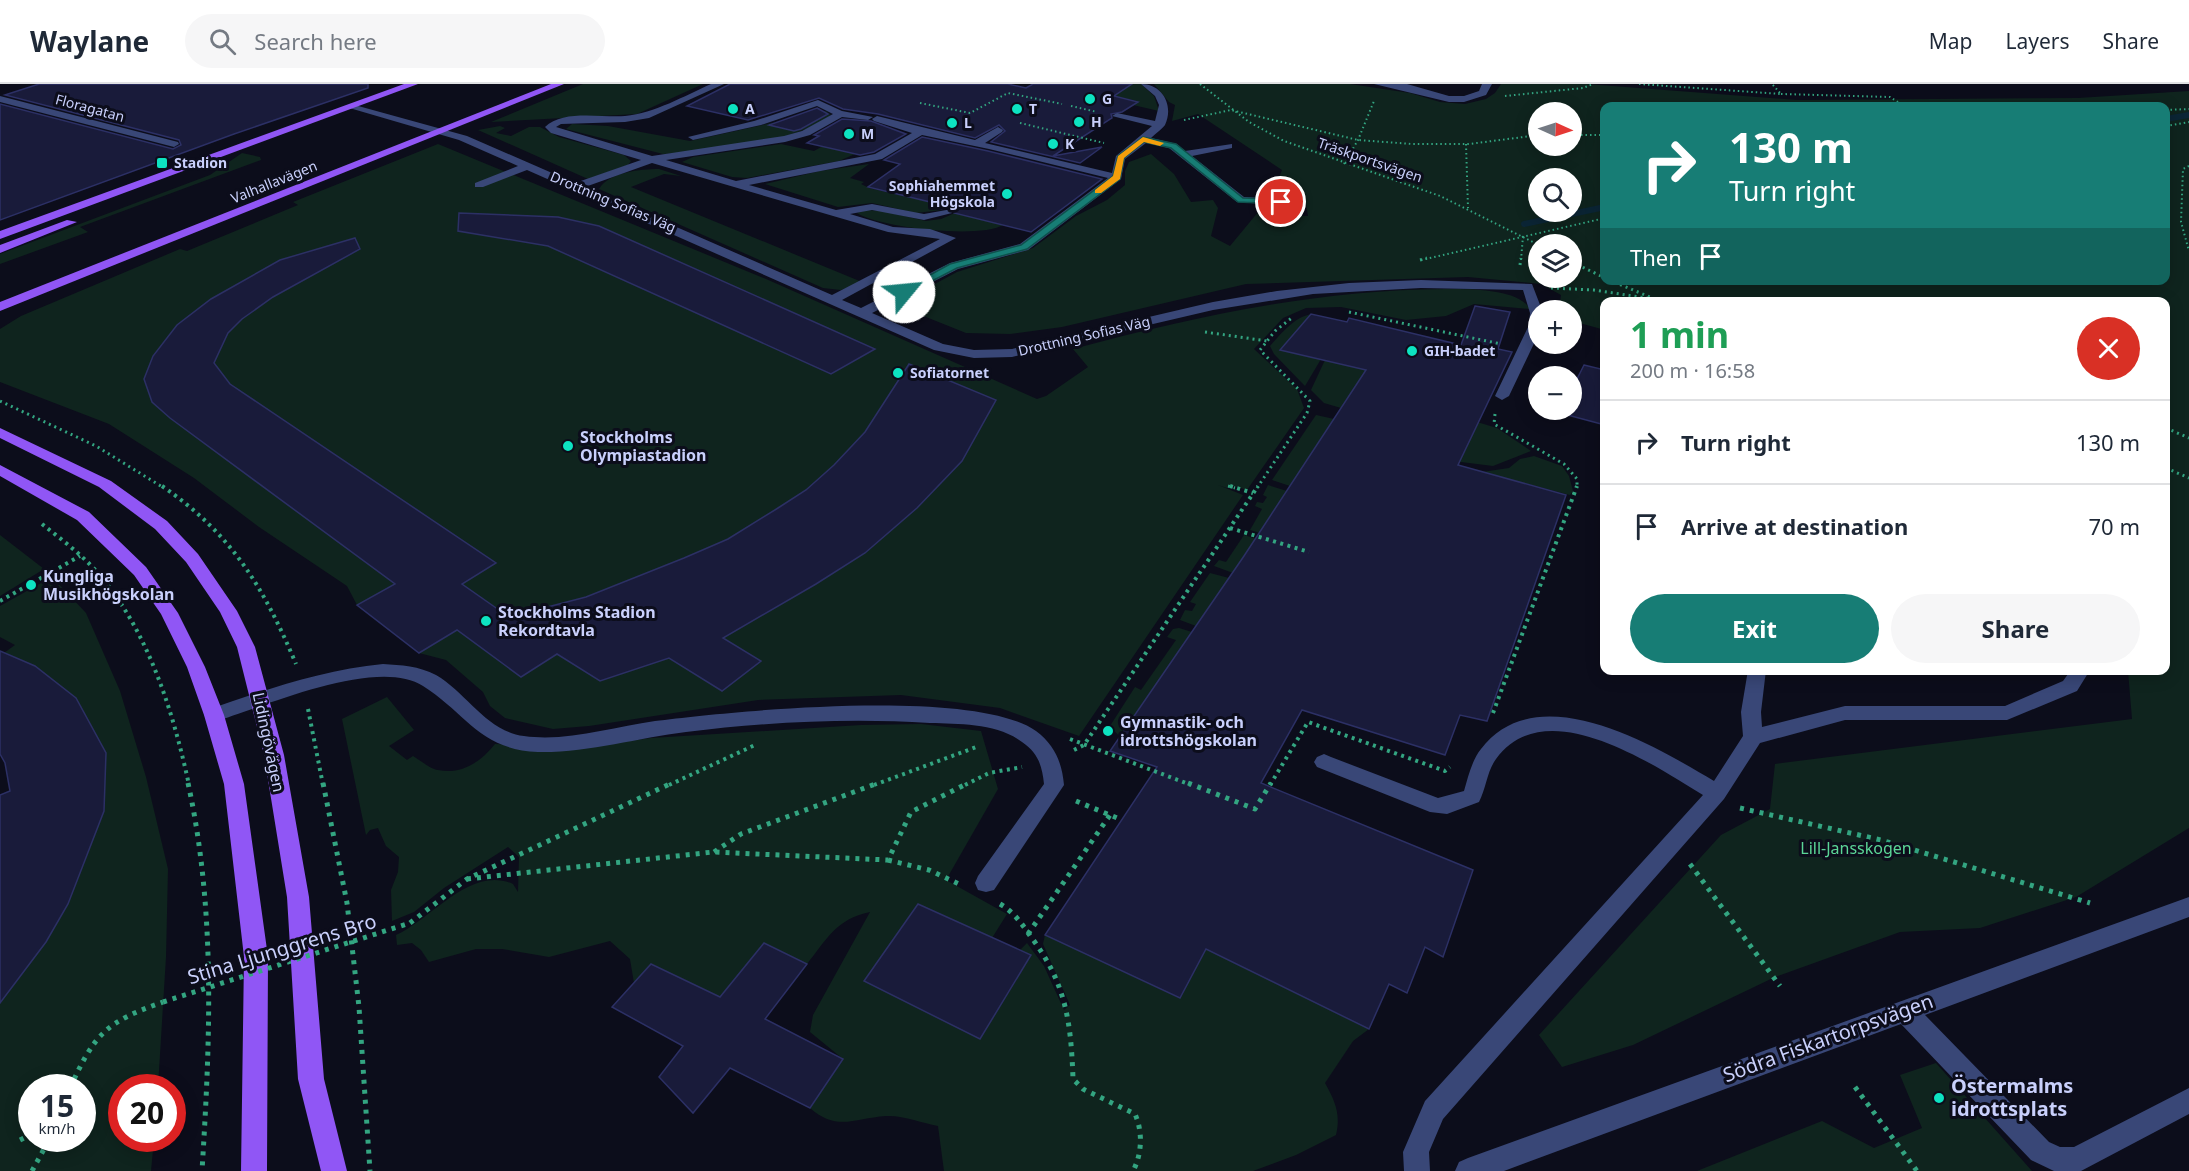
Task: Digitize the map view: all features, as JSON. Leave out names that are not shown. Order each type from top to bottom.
[{"type":"main road","points":[[3,231],[413,84]]},
{"type":"main road","name":"Valhallavägen","points":[[0,307],[559,84]]},
{"type":"main road","points":[[0,249],[183,181],[212,166],[236,149]]},
{"type":"main road","name":"Lidingövägen","points":[[0,432],[105,484],[161,525],[192,558],[228,611],[246,647],[274,755],[298,897],[311,1079],[334,1171]]},
{"type":"main road","points":[[0,470],[83,516],[140,571],[169,613],[196,667],[214,715],[234,784],[256,957],[254,1171]]},
{"type":"street","points":[[718,84],[649,115],[624,119],[559,121],[550,128],[555,132],[892,230],[930,232],[950,238],[834,299]]},
{"type":"street","points":[[864,312],[954,266],[1024,247],[1117,177],[1120,158],[1160,125],[1164,108],[1154,89],[1146,84]]},
{"type":"street","points":[[1378,88],[1417,90],[1433,97],[1448,99],[1474,97],[1485,88]]},
{"type":"street","name":"Floragatan","points":[[0,99],[174,144]]},
{"type":"street","points":[[693,137],[756,123],[818,103],[840,114],[872,118],[920,132],[1117,177]]},
{"type":"street","name":"Drottning Sofias Väg","points":[[351,107],[443,130],[578,186],[939,347],[974,354],[1012,353],[1232,302],[1306,291],[1418,285],[1528,287]]},
{"type":"street","points":[[578,186],[653,159],[785,140],[806,133],[840,114]]},
{"type":"street","points":[[1117,116],[1160,125]]},
{"type":"street","points":[[985,146],[1000,129],[1012,121]]},
{"type":"street","points":[[735,184],[878,157],[920,132]]},
{"type":"street","points":[[1143,140],[1173,146],[1241,200],[1281,202]]},
{"type":"street","points":[[1183,154],[1228,146]]},
{"type":"street","points":[[479,185],[528,166]]},
{"type":"street","points":[[835,213],[872,207],[924,217],[948,211]]},
{"type":"street","points":[[1502,396],[1536,325],[1536,313],[1528,288]]},
{"type":"street","points":[[214,715],[359,670],[398,671],[427,678],[496,734],[523,744],[589,740],[654,729],[802,716],[893,713],[985,720],[1028,735],[1051,762],[1054,785],[986,883]]},
{"type":"street","points":[[1418,1171],[1416,1152],[1434,1110],[1713,797],[1753,737],[1751,712],[1756,675]]},
{"type":"street","points":[[1753,737],[1845,713],[2007,712],[2070,686],[2078,675]]},
{"type":"street","points":[[1324,762],[1437,806],[1447,806],[1472,796],[1489,753],[1510,734],[1524,727],[1559,722],[1578,724],[1612,737],[1713,797]]},
{"type":"street","name":"Södra Fiskartorpsvägen","points":[[1468,1171],[1904,1010],[2189,908]]},
{"type":"street","points":[[1904,1010],[2040,1151],[2059,1160],[2076,1160],[2189,1100]]},
{"type":"path","name":"Träskportsvägen","points":[[1200,84],[1231,110],[1267,133],[1343,165],[1406,183],[1468,208],[1528,239]]},
{"type":"path","points":[[1485,88],[1500,96],[1537,94],[1583,88],[1593,84]]},
{"type":"path","points":[[1639,84],[1781,94],[1890,96],[1898,102]]},
{"type":"path","points":[[1772,84],[1781,94]]},
{"type":"path","points":[[1343,165],[1358,140],[1378,88]]},
{"type":"path","points":[[970,112],[1008,93],[1062,104]]},
{"type":"path","points":[[921,103],[981,115]]},
{"type":"path","points":[[2170,110],[2189,109]]},
{"type":"path","points":[[1160,125],[1231,110],[1358,140],[1469,144],[1528,136]]},
{"type":"path","points":[[1012,121],[1100,142],[1143,140]]},
{"type":"path","points":[[2170,125],[2189,122]]},
{"type":"path","points":[[1582,135],[1600,135]]},
{"type":"path","points":[[1466,144],[1468,208]]},
{"type":"path","points":[[2189,166],[2183,169],[2181,222],[2189,251]]},
{"type":"path","points":[[1411,262],[1600,219]]},
{"type":"path","points":[[1523,236],[1519,260],[1528,287]]},
{"type":"path","points":[[1582,267],[1600,276]]},
{"type":"path","points":[[1621,285],[1650,297]]},
{"type":"path","points":[[1550,288],[1594,290],[1636,297]]},
{"type":"path","points":[[1342,311],[1525,350]]},
{"type":"path","points":[[467,879],[713,852],[888,860],[911,812],[989,773],[1051,762],[1084,745],[1307,413],[1310,401],[1299,387],[1260,350],[1275,331],[1297,314]]},
{"type":"path","points":[[1243,337],[1267,341]]},
{"type":"path","points":[[1489,753],[1480,746],[1577,492],[1577,479],[1564,464],[1513,437],[1494,424],[1493,420]]},
{"type":"path","points":[[2170,430],[2189,438]]},
{"type":"path","points":[[2170,470],[2189,478]]},
{"type":"path","points":[[1228,486],[1253,493]]},
{"type":"path","points":[[34,519],[80,555],[103,578],[149,654],[176,730],[198,815],[209,927],[209,1030],[202,1171]]},
{"type":"path","points":[[1230,528],[1309,552]]},
{"type":"path","points":[[0,601],[80,555]]},
{"type":"path","name":"Stina Ljunggrens Bro","points":[[76,1074],[87,1050],[107,1028],[131,1014],[410,922],[467,879],[777,735],[802,716]]},
{"type":"path","points":[[1084,745],[1255,809],[1308,722],[1424,762]]},
{"type":"path","points":[[713,852],[741,834],[969,748],[1028,735]]},
{"type":"path","points":[[1713,797],[1881,840],[2090,903]]},
{"type":"path","points":[[1090,807],[1122,820]]},
{"type":"path","points":[[1110,815],[1029,936],[1049,960],[1065,999],[1071,1030],[1073,1079],[1083,1089],[1135,1114],[1140,1123],[1140,1157],[1133,1171]]},
{"type":"path","points":[[1674,841],[1780,986]]},
{"type":"path","points":[[1855,1088],[1917,1171]]},
{"type":"path","points":[[32,1171],[42,1152]]},
{"type":"green space","points":[[583,84],[703,84],[637,114],[491,122]]},
{"type":"green space","points":[[1105,84],[1141,84],[1154,96],[1159,111],[1133,105],[1137,101],[1114,96],[1121,91]]},
{"type":"green space","name":"Lill-Jansskogen","points":[[1154,84],[1350,84],[1410,93],[1440,102],[1465,104],[1486,99],[1495,93],[1501,84],[1586,84],[1798,100],[2078,98],[2189,91],[2189,828],[2076,897],[1980,928],[1900,932],[1775,977],[1633,1045],[1562,1067],[1539,1035],[1721,835],[1770,809],[1775,764],[2132,719],[2128,675],[2170,675],[2170,297],[1600,297],[1600,329],[1582,324],[1582,300],[1560,300],[1561,295],[1548,288],[1582,288],[1582,234],[1528,234],[1528,283],[1468,277],[1246,284],[1062,327],[1010,334],[966,333],[896,305],[957,272],[1033,248],[1076,216],[1107,200],[1125,185],[1125,171],[1129,162],[1151,154],[1174,174],[1191,202],[1213,200],[1218,208],[1211,236],[1230,246],[1264,205],[1284,205],[1286,215],[1308,216],[1305,199],[1271,198],[1282,170],[1198,114],[1172,121],[1175,105],[1169,102]]},
{"type":"green space","points":[[826,111],[831,115],[829,117],[809,128],[775,140],[684,153],[663,154],[566,129],[572,124],[608,126],[690,141]]},
{"type":"green space","points":[[500,126],[505,128],[496,133],[511,136],[529,127],[540,127],[559,137],[624,155],[631,161],[628,165],[588,179],[478,130]]},
{"type":"green space","name":"Stockholms Olympiastadion","points":[[438,144],[766,279],[1037,399],[1046,396],[1088,367],[1073,349],[1165,326],[1257,307],[1350,294],[1454,289],[1504,293],[1524,302],[1528,309],[1474,304],[1446,316],[1406,320],[1341,307],[1306,308],[1283,318],[1254,349],[1297,389],[1304,408],[1247,490],[1229,484],[1227,488],[1218,485],[1243,495],[1079,736],[1000,708],[901,695],[758,700],[589,726],[553,729],[505,718],[490,706],[483,692],[446,660],[419,653],[357,605],[347,586],[259,527],[194,478],[109,424],[0,382],[0,329],[21,316],[180,249],[187,251],[298,205],[293,202]]},
{"type":"green space","points":[[781,144],[814,151],[823,146],[855,154],[839,161],[747,178],[732,177],[682,162],[693,157]]},
{"type":"green space","points":[[242,153],[260,157],[261,160],[80,227],[88,232],[0,264],[0,254],[210,175]]},
{"type":"green space","points":[[869,164],[850,178],[864,182],[861,184],[869,188],[934,203],[931,207],[942,210],[916,213],[872,203],[838,207],[765,184],[820,171]]},
{"type":"green space","points":[[659,169],[681,176],[664,174],[631,187],[862,282],[841,290],[823,288],[599,189],[604,183],[618,175]]},
{"type":"green space","points":[[866,210],[882,211],[926,221],[941,219],[955,213],[1003,225],[974,231],[930,230],[887,223],[857,213]]},
{"type":"green space","points":[[1311,314],[1281,349],[1321,359],[1305,386],[1274,354],[1270,346],[1293,322]]},
{"type":"green space","points":[[1325,360],[1366,370],[1341,408],[1324,403],[1311,390]]},
{"type":"green space","points":[[1316,415],[1334,419],[1290,486],[1272,480]]},
{"type":"green space","points":[[1477,422],[1497,428],[1531,451],[1493,466],[1453,461]]},
{"type":"green space","points":[[1534,456],[1562,466],[1569,476],[1573,491],[1570,495],[1482,472],[1509,468],[1520,459]]},
{"type":"green space","points":[[1268,485],[1287,491],[1311,549],[1250,530],[1262,509],[1255,506],[1257,502],[1263,503],[1267,497],[1263,495]]},
{"type":"green space","points":[[0,535],[44,569],[0,596]]},
{"type":"green space","points":[[1244,535],[1307,555],[1233,573],[1214,566],[1219,560],[1226,562]]},
{"type":"green space","points":[[1210,573],[1229,578],[1196,626],[1180,620],[1185,610],[1192,611],[1196,604],[1190,602]]},
{"type":"green space","points":[[52,577],[86,613],[120,691],[146,777],[168,869],[166,957],[159,1074],[108,1074],[108,1152],[153,1152],[151,1171],[0,1171],[0,1001],[46,942],[68,904],[104,811],[106,753],[76,698],[35,666],[4,653],[15,645],[0,637],[0,606]]},
{"type":"green space","points":[[1179,628],[1192,632],[1120,737],[1110,726],[1135,687],[1141,690],[1176,640],[1167,637],[1173,629]]},
{"type":"green space","points":[[387,697],[414,730],[389,746],[407,760],[413,756],[432,768],[446,771],[455,771],[470,766],[495,744],[585,747],[651,738],[861,725],[921,724],[981,731],[998,789],[946,880],[1007,914],[992,938],[918,905],[864,981],[980,1039],[1031,956],[1020,950],[1027,943],[1044,966],[1064,1010],[1070,1005],[1043,944],[1045,935],[1179,998],[1206,949],[1369,1029],[1353,1041],[1325,1083],[1336,1108],[1338,1121],[1336,1135],[1296,1155],[1253,1171],[944,1171],[938,1126],[892,1116],[846,1122],[829,1120],[810,1108],[843,1059],[810,1032],[813,1015],[870,912],[858,915],[840,925],[807,964],[764,943],[720,997],[652,964],[634,983],[630,959],[610,941],[549,957],[502,949],[476,949],[429,962],[421,950],[412,943],[397,945],[396,935],[452,896],[482,882],[497,880],[513,884],[518,892],[519,857],[508,847],[444,888],[414,912],[392,921],[391,890],[398,872],[399,857],[386,846],[378,828],[370,830],[366,835],[342,719]]},
{"type":"green space","name":"Östermalms idrottsplats","points":[[1936,1063],[2032,1171],[1697,1171],[1822,1121],[1874,1148],[1922,1128],[1900,1075]]},
{"type":"building","points":[[39,84],[368,84],[368,88],[234,134],[0,220],[0,104],[173,149],[181,145],[179,140],[5,95]]},
{"type":"building","points":[[730,84],[1008,84],[1026,88],[1033,84],[1132,84],[1114,96],[1138,102],[1122,112],[1111,114],[1112,118],[1053,156],[1102,147],[1080,163],[991,142],[1005,131],[999,125],[975,138],[878,114],[843,109],[819,98],[748,120],[687,106]]},
{"type":"building","points":[[817,108],[828,114],[801,129],[794,131],[769,125]]},
{"type":"building","name":"M","points":[[842,119],[871,121],[906,134],[874,152],[860,155],[807,143],[819,136],[814,135]]},
{"type":"building","points":[[922,137],[1102,179],[1031,232],[954,213],[953,207],[939,209],[930,207],[934,203],[868,187],[900,164],[884,160]]},
{"type":"building","points":[[459,213],[558,217],[599,226],[875,349],[831,374],[548,246],[458,231]]},
{"type":"building","points":[[355,238],[360,249],[273,297],[242,319],[228,333],[214,363],[230,384],[496,563],[462,584],[509,617],[586,597],[684,558],[728,539],[778,508],[806,490],[834,465],[865,432],[909,364],[996,400],[962,461],[917,508],[865,553],[723,638],[761,661],[722,691],[669,658],[600,681],[557,654],[521,677],[457,630],[419,653],[357,605],[395,584],[170,418],[152,402],[144,379],[153,356],[177,325],[211,299],[280,260]]},
{"type":"building","points":[[1475,306],[1510,312],[1498,349],[1512,352],[1458,465],[1566,495],[1487,721],[1460,715],[1445,755],[1302,710],[1261,783],[1473,870],[1443,957],[1425,947],[1407,993],[1389,984],[1369,1029],[1206,949],[1180,998],[1045,935],[1157,767],[1110,751],[1244,556],[1366,370],[1280,350],[1311,314],[1347,322],[1349,318],[1461,345]]},
{"type":"building","points":[[1584,365],[1600,369],[1600,424],[1582,419],[1582,369]]},
{"type":"building","points":[[0,651],[35,666],[76,698],[106,753],[104,811],[68,904],[46,942],[0,1003],[0,795],[10,791],[5,763],[0,754]]},
{"type":"building","points":[[918,904],[1031,955],[980,1039],[864,981]]},
{"type":"building","points":[[764,943],[807,964],[765,1019],[843,1059],[810,1108],[730,1068],[693,1113],[659,1077],[683,1046],[612,1007],[651,964],[720,997]]},
{"type":"waterway","points":[[2170,118],[2189,115]]},
{"type":"waterway","points":[[1524,224],[1600,208]]},
{"type":"slow traffic","points":[[1098,192],[1117,177],[1120,158],[1143,140],[1160,143]]},
{"type":"place","name":"G","points":[[1090,99]]},
{"type":"place","name":"A","points":[[733,109]]},
{"type":"place","name":"T","points":[[1017,109]]},
{"type":"place","name":"H","points":[[1079,122]]},
{"type":"place","name":"L","points":[[952,123]]},
{"type":"place","name":"M","points":[[849,134]]},
{"type":"place","name":"K","points":[[1053,144]]},
{"type":"place","name":"Stadion","points":[[162,163]]},
{"type":"place","name":"Sophiahemmet Högskola","points":[[1007,194]]},
{"type":"place","name":"GIH-badet","points":[[1412,351]]},
{"type":"place","name":"Sofiatornet","points":[[898,373]]},
{"type":"place","name":"Stockholms Olympiastadion","points":[[568,446]]},
{"type":"place","name":"Kungliga Musikhögskolan","points":[[31,585]]},
{"type":"place","name":"Stockholms Stadion Rekordtavla","points":[[486,621]]},
{"type":"place","name":"Gymnastik- och idrottshögskolan","points":[[1108,731]]},
{"type":"place","name":"Östermalms idrottsplats","points":[[1939,1098]]},
{"type":"route","points":[[904,292],[954,266],[1024,247],[1117,177],[1120,158],[1143,140],[1173,146],[1241,200],[1281,202]]}]
